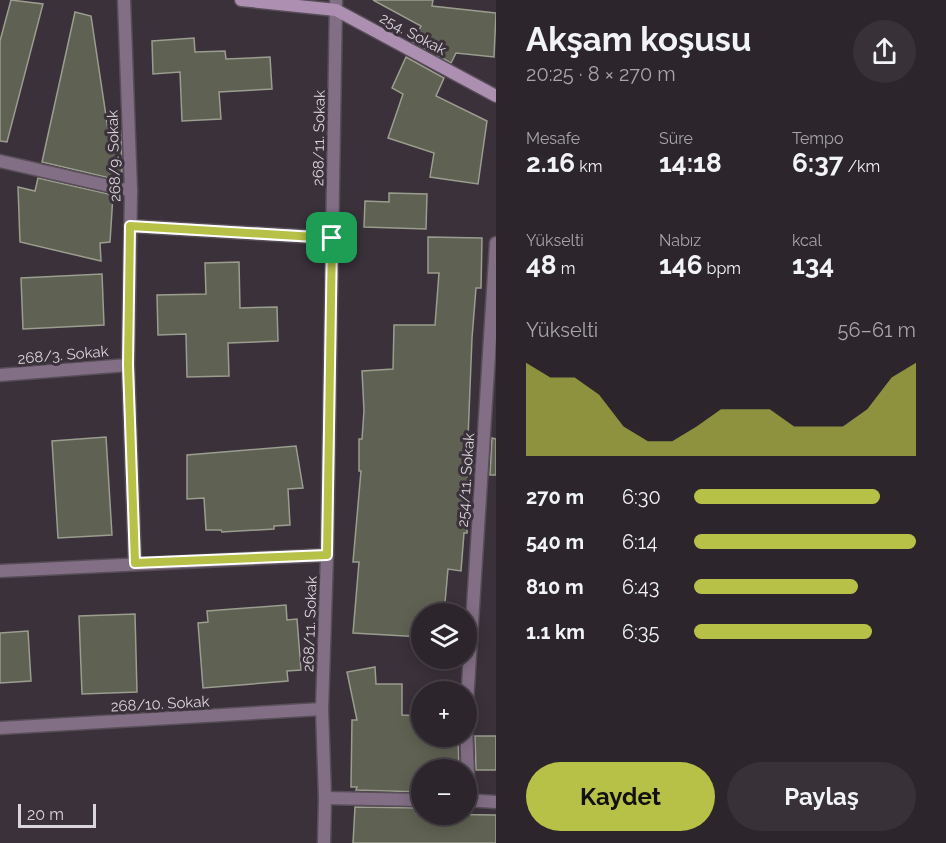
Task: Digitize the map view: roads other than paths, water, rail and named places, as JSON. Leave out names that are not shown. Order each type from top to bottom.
[{"type":"street","name":"268/9. Sokak","points":[[124,0],[131,191],[128,365],[135,563]]},
{"type":"street","name":"254. Sokak","points":[[241,0],[336,5],[496,96]]},
{"type":"street","name":"268/11. Sokak","points":[[324,843],[322,709],[327,555],[336,5]]},
{"type":"street","points":[[0,161],[131,191]]},
{"type":"street","points":[[130,226],[332,238]]},
{"type":"street","name":"254/11. Sokak","points":[[468,681],[496,243]]},
{"type":"street","name":"268/3. Sokak","points":[[0,375],[128,365]]},
{"type":"street","points":[[0,571],[327,555]]},
{"type":"street","name":"268/10. Sokak","points":[[0,728],[322,709]]},
{"type":"street","points":[[325,798],[411,800]]},
{"type":"street","points":[[477,801],[496,802]]}]
